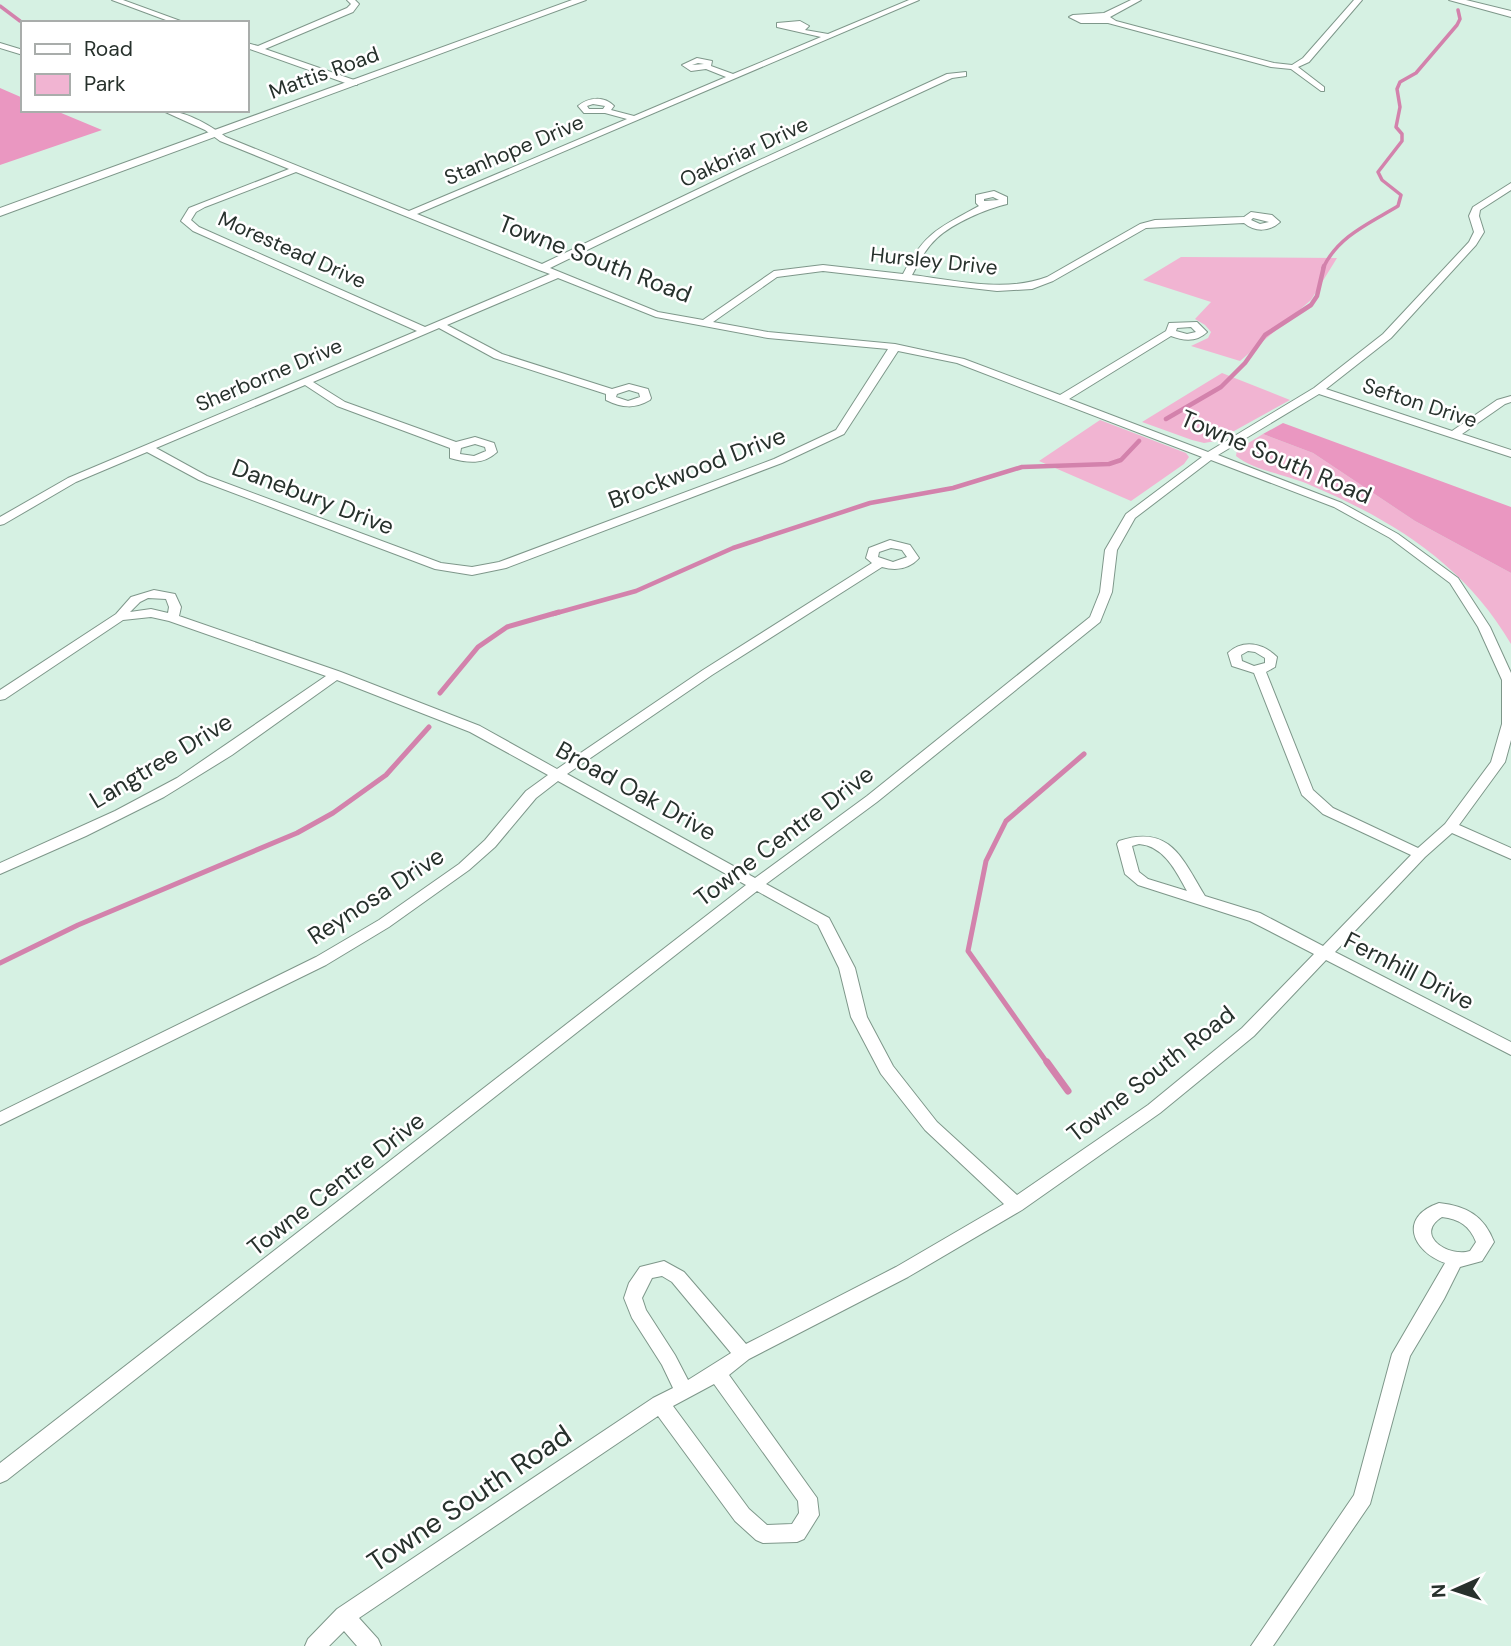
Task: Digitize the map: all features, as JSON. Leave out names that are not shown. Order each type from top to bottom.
[{"type":"main road","name":"Mattis Road","points":[[0,212],[579,0]]},
{"type":"main road","points":[[1454,0],[1511,14]]},
{"type":"street","points":[[116,0],[176,21]]},
{"type":"street","points":[[258,49],[350,10],[355,4],[351,0]]},
{"type":"street","name":"Stanhope Drive","points":[[409,214],[915,0]]},
{"type":"street","points":[[1138,0],[1107,18],[1274,65],[1293,67],[1321,89]]},
{"type":"street","points":[[1293,67],[1306,60],[1358,0]]},
{"type":"street","points":[[802,29],[829,37]]},
{"type":"street","points":[[0,45],[21,52]]},
{"type":"street","points":[[248,45],[355,83]]},
{"type":"street","points":[[707,67],[734,77]]},
{"type":"street","name":"Oakbriar Drive","points":[[542,268],[741,172],[950,76],[963,74]]},
{"type":"street","name":"Stanhope Drive","points":[[605,110],[633,118]]},
{"type":"street","name":"Towne South Road","points":[[169,112],[298,168],[656,314],[768,335],[895,346],[960,361],[1338,505],[1426,558],[1454,581],[1477,615],[1510,680],[1509,724],[1498,762],[1450,827],[1420,854],[1248,1032],[1154,1109],[1016,1205],[902,1272],[743,1354],[717,1373],[660,1404],[344,1616],[315,1646]]},
{"type":"street","name":"Morestead Drive","points":[[298,168],[202,205],[192,210],[186,221],[197,229],[424,330]]},
{"type":"street","name":"Towne Centre Drive","points":[[0,1474],[758,883],[872,799],[1096,620],[1106,592],[1111,550],[1130,516],[1211,455],[1318,390],[1387,336],[1473,243],[1479,232],[1474,216],[1476,209],[1511,186]]},
{"type":"street","points":[[906,277],[919,252],[935,234],[988,205]]},
{"type":"street","name":"Hursley Drive","points":[[703,324],[774,274],[823,268],[998,288],[1032,286],[1050,279],[1143,226],[1155,223],[1246,220]]},
{"type":"street","name":"Sherborne Drive","points":[[0,522],[72,480],[146,447],[559,274]]},
{"type":"street","points":[[438,324],[498,356],[612,392]]},
{"type":"street","points":[[1063,398],[1171,332]]},
{"type":"street","name":"Brockwood Drive","points":[[472,571],[502,565],[778,461],[840,432],[895,346]]},
{"type":"street","points":[[305,381],[341,404],[456,446]]},
{"type":"street","name":"Sefton Drive","points":[[1318,390],[1511,454]]},
{"type":"street","points":[[1455,435],[1501,402],[1511,399]]},
{"type":"street","name":"Danebury Drive","points":[[146,447],[203,478],[439,566],[472,571]]},
{"type":"street","name":"Reynosa Drive","points":[[0,1119],[321,961],[369,932],[433,891],[484,849],[536,790],[770,631],[880,563]]},
{"type":"street","name":"Broad Oak Drive","points":[[0,696],[120,617],[130,602],[141,596],[158,593],[171,597],[175,607],[173,618]]},
{"type":"street","name":"Broad Oak Drive","points":[[120,617],[151,613],[173,618],[336,675],[475,729],[758,883],[824,922],[847,968],[859,1017],[887,1070],[931,1126],[1016,1205]]},
{"type":"street","points":[[1259,670],[1307,792],[1328,811],[1420,854]]},
{"type":"street","name":"Langtree Drive","points":[[0,869],[160,794],[336,675]]},
{"type":"street","points":[[1450,827],[1511,854]]},
{"type":"street","name":"Fernhill Drive","points":[[1199,899],[1160,842],[1144,839],[1125,844],[1132,874],[1143,882],[1255,917],[1511,1049]]},
{"type":"street","points":[[1261,1646],[1363,1498],[1401,1354],[1438,1294],[1455,1259]]},
{"type":"street","points":[[684,1391],[669,1360],[638,1313],[633,1298],[638,1283],[646,1272],[664,1268],[678,1277],[743,1354]]},
{"type":"street","points":[[660,1404],[742,1515],[763,1534],[797,1533],[810,1515],[807,1498],[717,1373]]},
{"type":"street","points":[[344,1616],[371,1646]]},
{"type":"green space","points":[[1181,257],[1337,258],[1311,300],[1240,361],[1191,346],[1208,338],[1211,332],[1195,319],[1211,302],[1143,280]]},
{"type":"green space","points":[[1222,373],[1290,400],[1216,441],[1204,443],[1142,422]]},
{"type":"green space","points":[[1100,420],[1186,453],[1189,457],[1184,464],[1131,501],[1039,461]]},
{"type":"green space","points":[[1263,434],[1313,453],[1415,521],[1511,573],[1511,644],[1472,591],[1449,568],[1398,530],[1341,499],[1301,481],[1252,465],[1236,456],[1237,450]]},
{"type":"shaded area","points":[[0,88],[21,97],[21,112],[59,112],[102,130],[0,165]]},
{"type":"shaded area","points":[[1283,423],[1511,507],[1511,573],[1415,521],[1313,453],[1263,434]]},
{"type":"waterway","points":[[0,6],[20,21]]},
{"type":"waterway","points":[[1324,266],[1346,239],[1398,206],[1401,195],[1382,180],[1378,172],[1402,141],[1402,134],[1396,127],[1400,107],[1397,89],[1400,82],[1416,73],[1457,25],[1460,19],[1458,10]]},
{"type":"waterway","points":[[1166,419],[1221,387],[1245,363],[1265,335],[1311,305],[1317,296],[1324,266]]},
{"type":"waterway","points":[[553,614],[636,591],[733,548],[870,503],[953,488],[1022,467],[1109,464],[1121,460],[1139,441]]},
{"type":"waterway","points":[[440,693],[478,647],[507,627],[559,612]]},
{"type":"waterway","points":[[0,963],[78,925],[297,833],[333,813],[386,775],[429,727]]},
{"type":"waterway","points":[[1048,1064],[968,951],[986,861],[1006,821],[1084,754]]},
{"type":"waterway","points":[[1047,1062],[1068,1091]]}]
